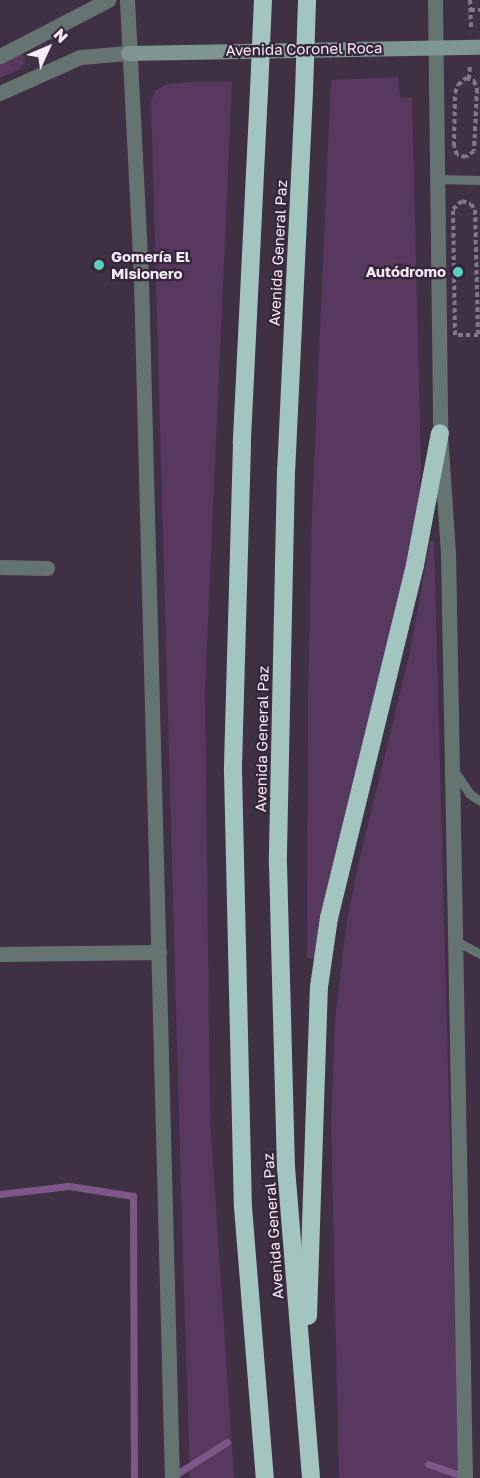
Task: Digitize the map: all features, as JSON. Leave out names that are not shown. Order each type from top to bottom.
[{"type":"highway","name":"Avenida General Paz","points":[[263,0],[242,444],[233,771],[243,1207],[265,1478]]},
{"type":"highway","name":"Avenida General Paz","points":[[308,0],[286,470],[278,864],[286,1167],[311,1478]]},
{"type":"highway","points":[[305,1408],[319,987],[331,909],[415,566],[440,433]]},
{"type":"main road","name":"Avenida Coronel Roca","points":[[128,53],[480,47]]},
{"type":"street","points":[[0,56],[108,0]]},
{"type":"street","points":[[128,0],[128,53],[141,281],[172,1472]]},
{"type":"street","points":[[435,0],[440,433],[448,552],[465,1470]]},
{"type":"street","points":[[0,93],[80,57],[128,53]]},
{"type":"street","points":[[0,567],[47,568]]},
{"type":"street","points":[[0,954],[159,952]]},
{"type":"lane","points":[[437,179],[480,180]]},
{"type":"lane","points":[[451,767],[470,794],[480,801]]},
{"type":"lane","points":[[454,940],[480,954]]},
{"type":"path","points":[[471,10],[480,10]]},
{"type":"path","points":[[465,78],[474,81],[479,89],[474,151],[462,157],[454,151],[455,93],[458,85],[465,78]]},
{"type":"path","points":[[466,201],[478,213],[477,335],[455,335],[453,209],[458,203],[466,201]]},
{"type":"shaded area","points":[[17,53],[23,54],[25,63],[20,69],[0,78],[0,62]]},
{"type":"shaded area","points":[[398,77],[400,98],[412,98],[421,465],[419,496],[410,563],[317,959],[307,958],[308,699],[312,512],[331,80]]},
{"type":"shaded area","points":[[232,82],[205,689],[210,1117],[234,1478],[190,1478],[183,1261],[151,101],[156,90],[167,84]]},
{"type":"shaded area","points":[[430,541],[434,541],[459,1478],[339,1478],[331,1121],[335,1020],[346,926],[358,865],[410,652]]},
{"type":"waterway","points":[[0,1194],[69,1186],[133,1196],[134,1478]]},
{"type":"waterway","points":[[172,1477],[227,1442]]},
{"type":"waterway","points":[[428,1464],[465,1477]]},
{"type":"place","name":"Gomería El Misionero","points":[[99,265]]},
{"type":"place","name":"Autódromo","points":[[458,272]]}]
